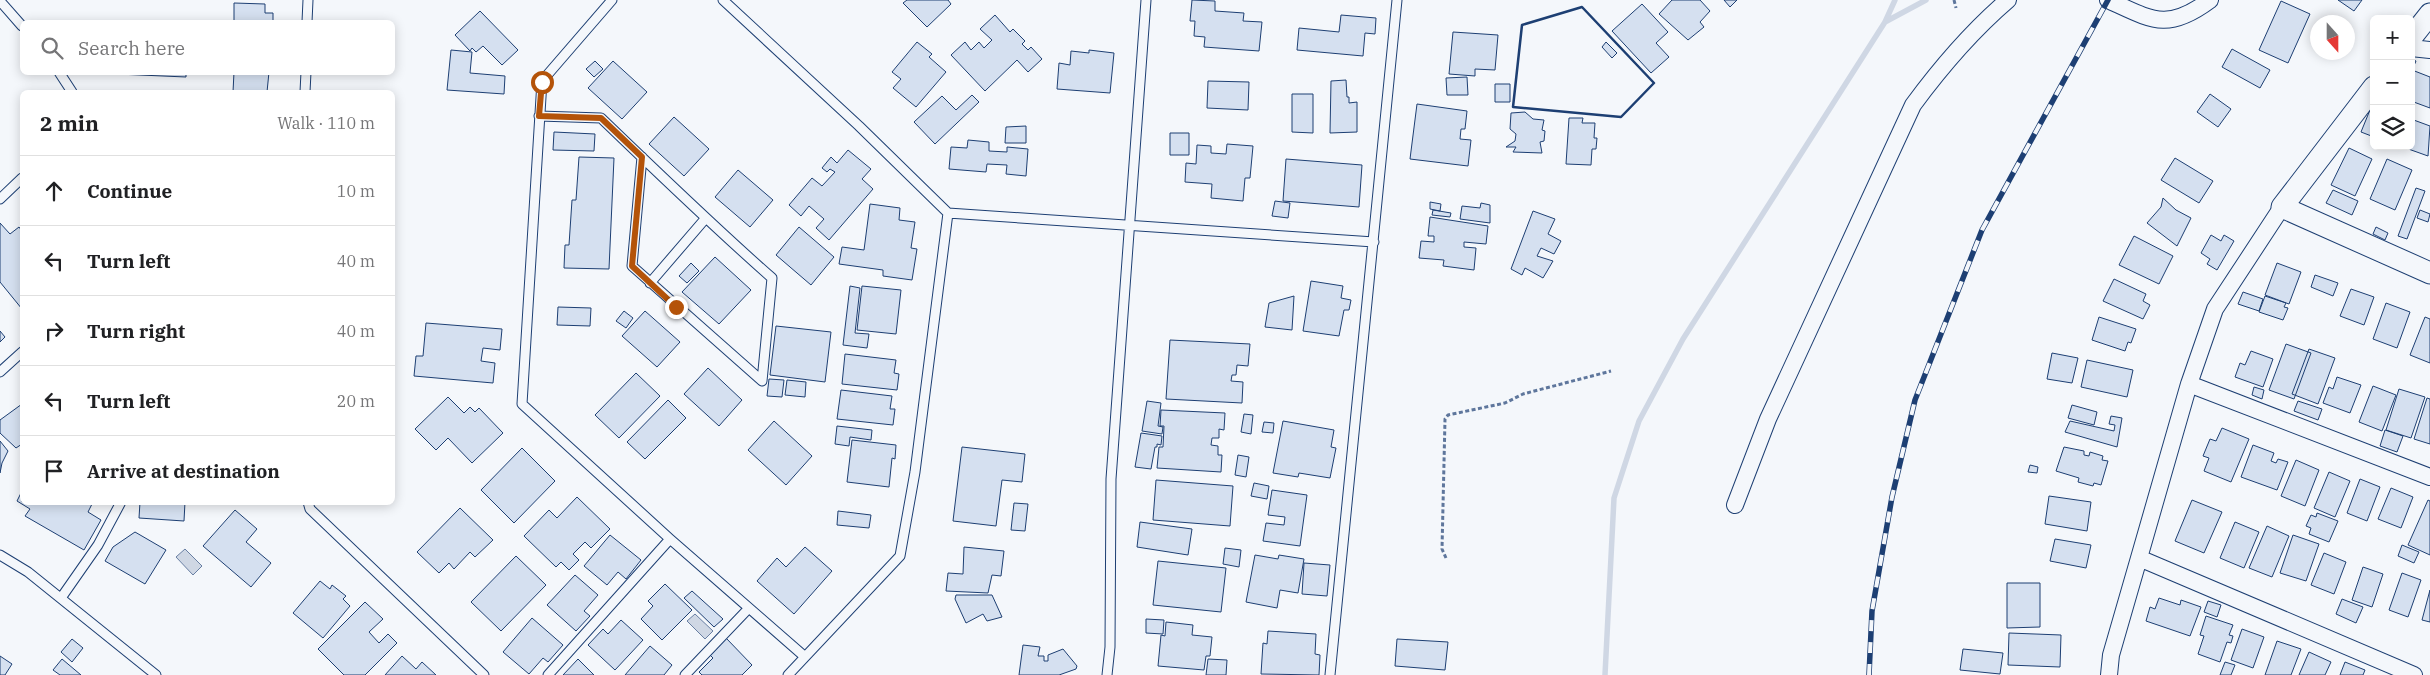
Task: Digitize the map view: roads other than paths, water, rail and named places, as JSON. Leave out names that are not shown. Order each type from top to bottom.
[{"type":"street","points":[[1735,505],[1768,419],[1913,105],[1939,71],[1990,16],[2008,0]]},
{"type":"street","points":[[2108,0],[2147,18],[2166,22],[2195,10],[2210,0]]},
{"type":"street","points":[[2415,33],[2430,14]]},
{"type":"street","points":[[2415,48],[2430,50]]},
{"type":"street","points":[[2109,675],[2111,655],[2189,384],[2215,309],[2282,207],[2370,92]]},
{"type":"street","points":[[2282,207],[2430,272]]},
{"type":"street","points":[[2189,384],[2430,477]]},
{"type":"street","points":[[2139,558],[2414,675]]},
{"type":"lane","points":[[307,20],[308,0]]},
{"type":"lane","points":[[612,0],[542,82],[522,404],[670,539],[804,656]]},
{"type":"lane","points":[[723,0],[859,126],[948,213],[1374,242]]},
{"type":"lane","points":[[1107,675],[1110,647],[1111,479],[1146,0]]},
{"type":"lane","points":[[1330,675],[1397,0]]},
{"type":"lane","points":[[0,1],[20,24]]},
{"type":"lane","points":[[61,75],[71,90]]},
{"type":"lane","points":[[305,90],[306,75]]},
{"type":"lane","points":[[539,116],[601,118],[642,157],[705,218],[772,278],[762,381],[632,266],[642,157]]},
{"type":"lane","points":[[0,199],[20,180]]},
{"type":"lane","points":[[788,675],[900,556],[914,472],[948,213]]},
{"type":"lane","points":[[650,282],[705,218]]},
{"type":"lane","points":[[0,372],[20,354]]},
{"type":"lane","points":[[61,598],[106,532],[120,505]]},
{"type":"lane","points":[[309,505],[310,509],[484,675]]},
{"type":"lane","points":[[548,675],[670,539]]},
{"type":"lane","points":[[0,555],[28,572],[156,675]]},
{"type":"lane","points":[[685,675],[749,608]]},
{"type":"waterway","points":[[1605,675],[1614,498],[1639,421],[1683,339],[1885,22],[1895,0]]},
{"type":"waterway","points":[[1885,22],[1926,0]]},
{"type":"railway","points":[[1869,675],[1872,611],[1892,497],[1915,400],[1982,230],[2108,0]]}]
